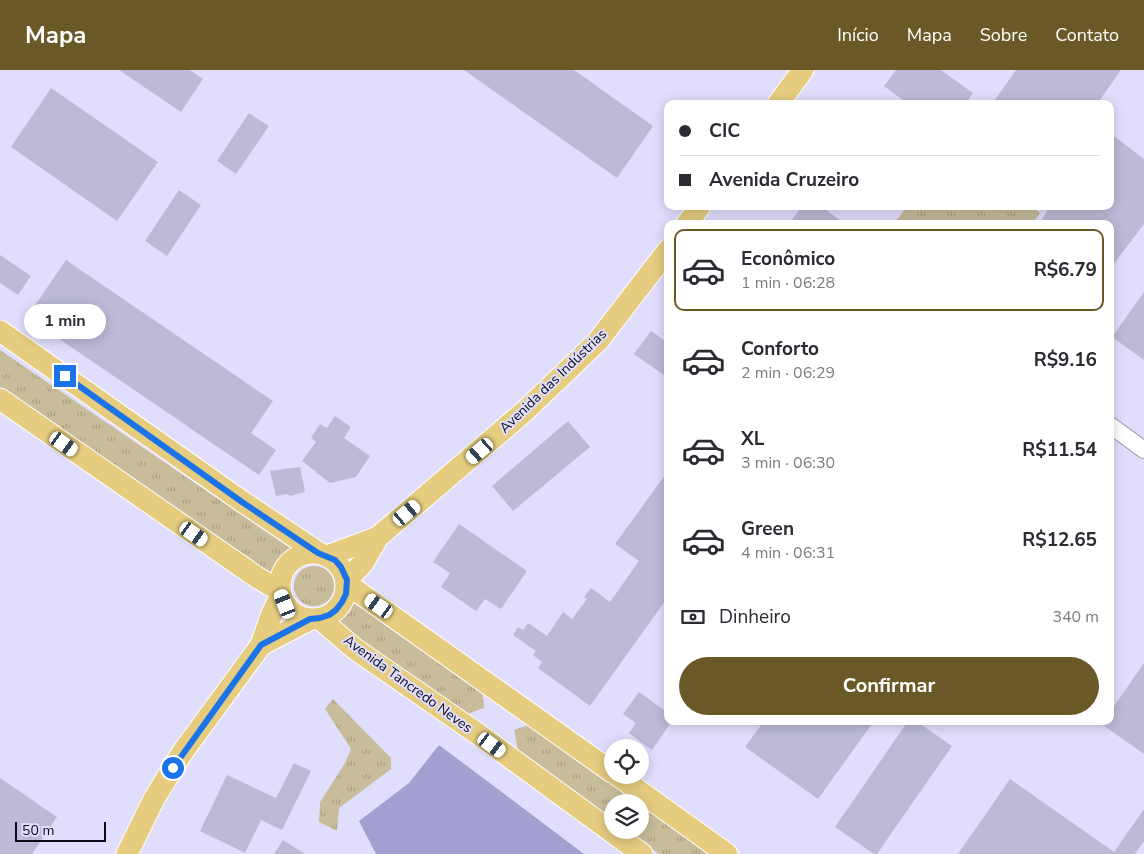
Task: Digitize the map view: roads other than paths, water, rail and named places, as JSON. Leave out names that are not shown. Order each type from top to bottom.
[{"type":"main road","points":[[781,100],[804,70]]},
{"type":"main road","name":"Avenida das Indústrias","points":[[378,537],[525,411],[598,341],[664,255]]},
{"type":"main road","points":[[0,331],[242,502],[323,554],[341,567],[347,582],[604,766]]},
{"type":"main road","points":[[0,399],[281,592]]},
{"type":"main road","points":[[315,619],[300,617],[285,604],[280,583],[283,572],[289,563],[303,555],[323,554],[378,537]]},
{"type":"main road","points":[[261,645],[315,619],[329,615],[336,610],[342,602],[347,582],[363,562],[378,537]]},
{"type":"main road","points":[[127,854],[154,799],[182,753],[261,645],[281,592]]},
{"type":"main road","name":"Avenida Tancredo Neves","points":[[315,619],[478,734],[642,854]]},
{"type":"main road","points":[[630,784],[727,854]]},
{"type":"street","points":[[1114,428],[1144,450]]}]
